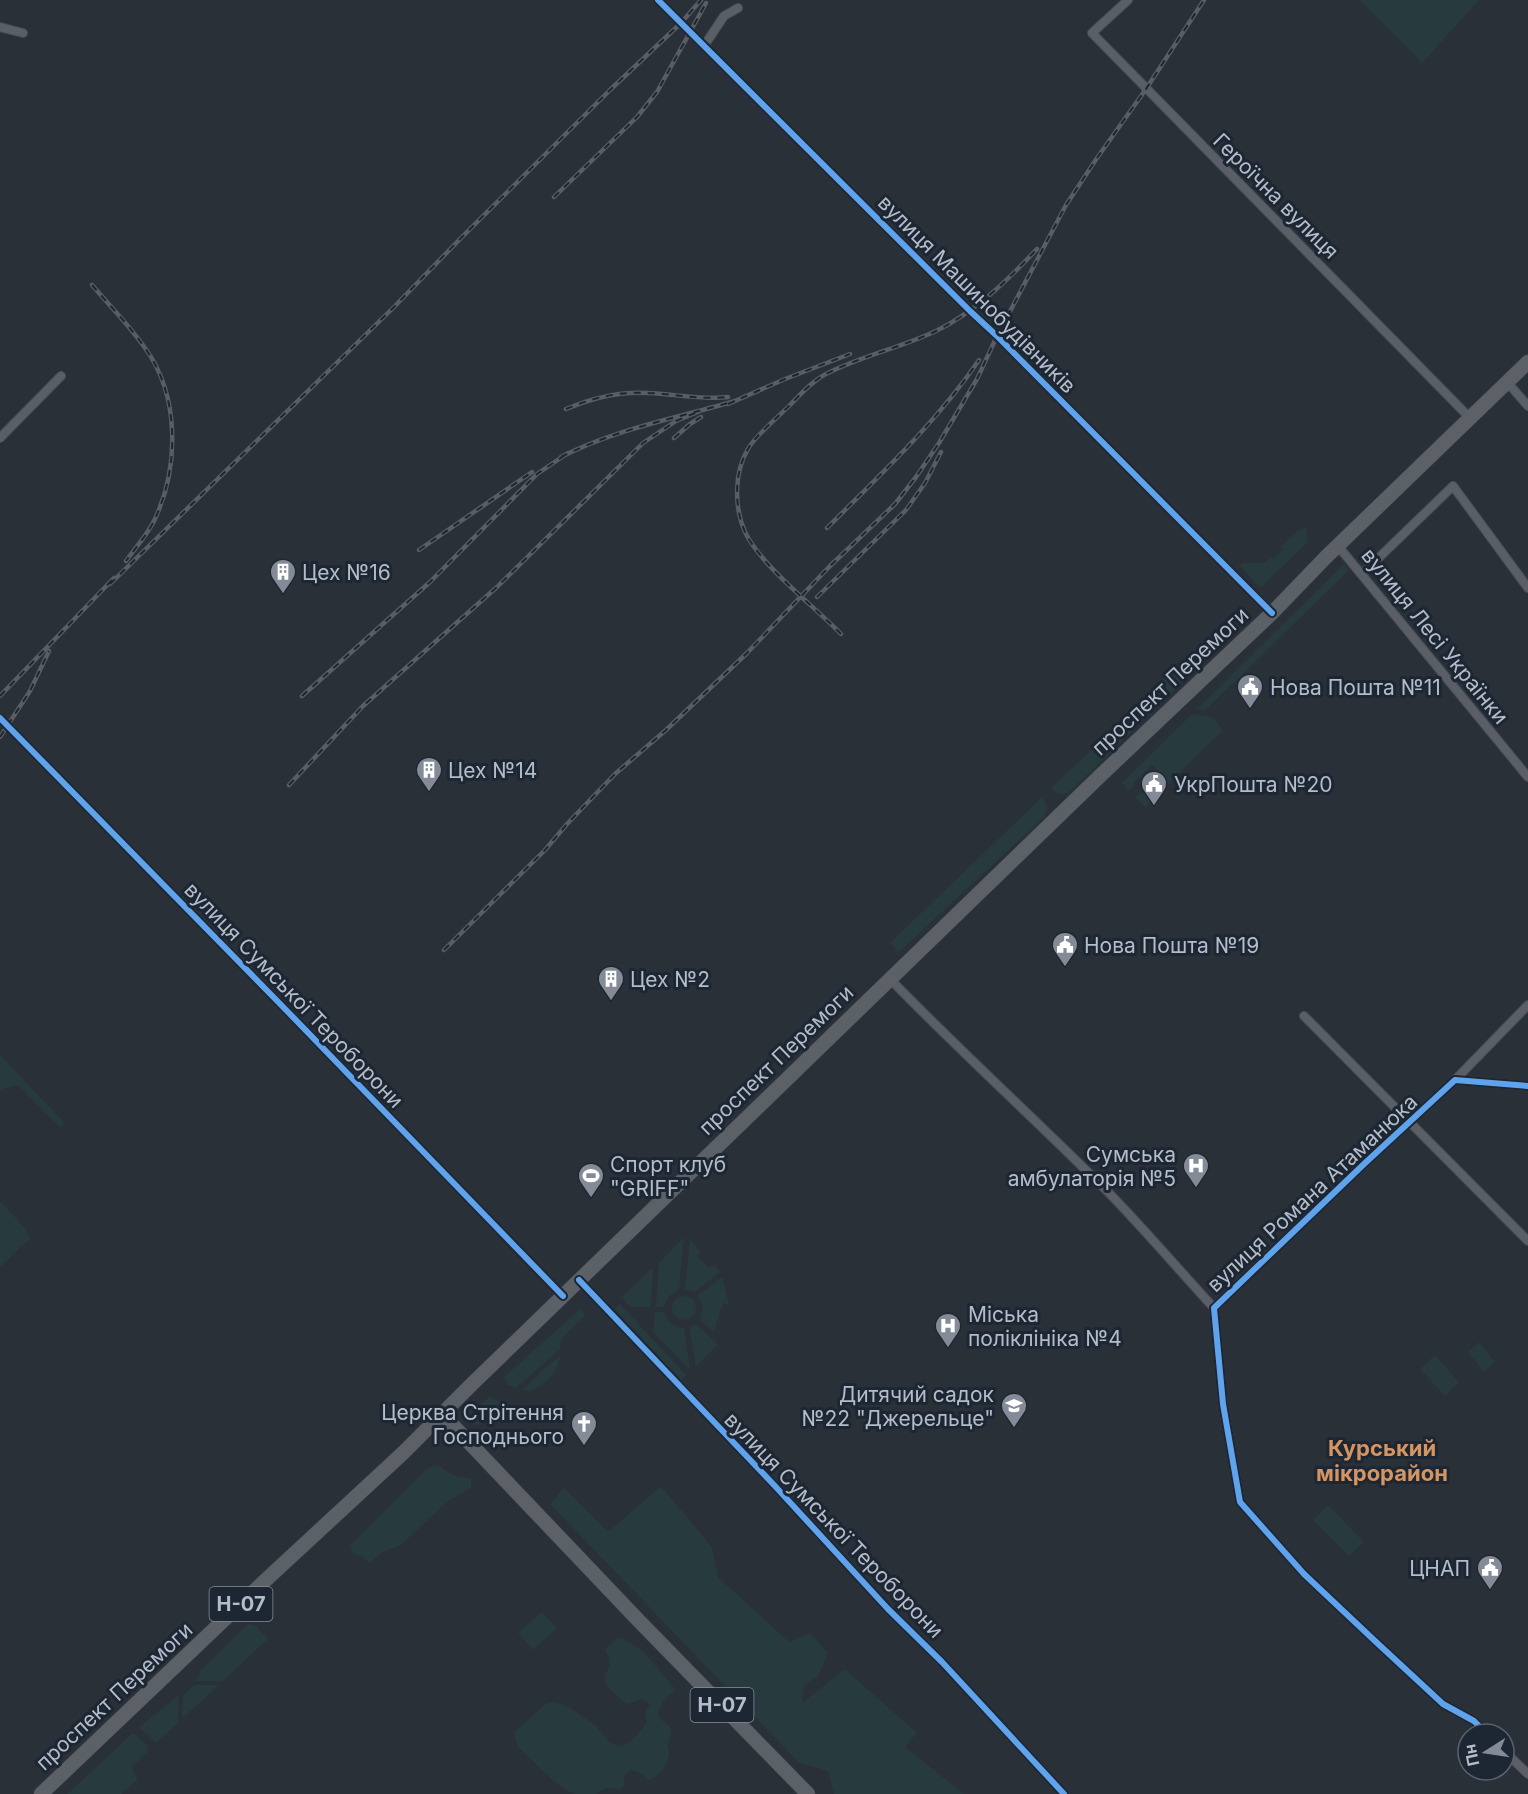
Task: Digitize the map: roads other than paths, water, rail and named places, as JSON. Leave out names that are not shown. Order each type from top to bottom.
[{"type":"main road","name":"проспект Перемоги","points":[[41,1794],[403,1453],[1102,774],[1272,613],[1528,362]]},
{"type":"main road","name":"Н-07","points":[[442,1414],[808,1794]]},
{"type":"street","name":"вулиця Машинобудівників","points":[[658,0],[1272,613]]},
{"type":"street","name":"Героїчна вулиця","points":[[1128,0],[1092,33],[1470,418]]},
{"type":"street","points":[[704,46],[724,16],[738,8]]},
{"type":"street","points":[[0,27],[23,33]]},
{"type":"street","points":[[0,438],[61,376]]},
{"type":"street","points":[[1507,382],[1528,406]]},
{"type":"street","points":[[1362,574],[1453,486],[1528,588]]},
{"type":"street","name":"вулиця Лесі Українки","points":[[1338,546],[1528,777]]},
{"type":"street","name":"вулиця Сумської Тероборони","points":[[0,718],[563,1296]]},
{"type":"street","points":[[890,979],[1111,1196],[1214,1308]]},
{"type":"street","name":"вулиця Романа Атаманюка","points":[[1475,1722],[1443,1704],[1375,1641],[1304,1574],[1240,1502],[1223,1404],[1214,1308],[1455,1080],[1528,1005]]},
{"type":"street","points":[[1304,1016],[1528,1241]]},
{"type":"street","points":[[1455,1080],[1528,1086]]},
{"type":"street","name":"вулиця Сумської Тероборони","points":[[579,1280],[888,1609],[942,1662],[1064,1794]]},
{"type":"street","points":[[1516,1762],[1528,1774]]},
{"type":"railway","points":[[110,584],[394,307],[610,90],[681,23],[701,0]]},
{"type":"railway","points":[[444,950],[545,850],[615,774],[666,730],[747,653],[829,567],[895,504],[939,443],[977,379],[1066,205],[1204,0]]},
{"type":"railway","points":[[554,197],[637,117],[657,92],[706,3]]},
{"type":"railway","points":[[841,634],[775,572],[745,532],[737,501],[738,479],[743,458],[755,439],[806,388],[821,377],[853,362],[936,331],[964,315],[990,294],[1037,249]]},
{"type":"railway","points":[[92,285],[145,348],[165,388],[170,409],[172,455],[163,499],[152,525],[126,561]]},
{"type":"railway","points":[[728,404],[850,354]]},
{"type":"railway","points":[[827,528],[926,427],[979,360]]},
{"type":"railway","points":[[566,409],[596,399],[627,393],[728,397]]},
{"type":"railway","points":[[561,457],[625,431],[735,401]]},
{"type":"railway","points":[[289,785],[363,706],[497,587],[643,443],[676,421],[700,411]]},
{"type":"railway","points":[[674,438],[701,417]]},
{"type":"railway","points":[[817,597],[906,510],[925,483],[941,452]]},
{"type":"railway","points":[[302,696],[430,582],[537,474],[568,453]]},
{"type":"railway","points":[[419,550],[532,472]]},
{"type":"railway","points":[[0,696],[114,578]]},
{"type":"railway","points":[[0,737],[30,691],[49,651]]},
{"type":"place","name":"Цех №16","points":[[283,595]]},
{"type":"place","name":"Нова Пошта №11","points":[[1250,710]]},
{"type":"place","name":"Цех №14","points":[[429,793]]},
{"type":"place","name":"УкрПошта №20","points":[[1154,807]]},
{"type":"place","name":"Нова Пошта №19","points":[[1065,968]]},
{"type":"place","name":"Цех №2","points":[[611,1002]]},
{"type":"place","name":"Сумська амбулаторія №5","points":[[1196,1189]]},
{"type":"place","name":"Спорт клуб \"GRIFF\"","points":[[591,1199]]},
{"type":"place","name":"Міська поліклініка №4","points":[[948,1349]]},
{"type":"place","name":"Дитячий садок №22 \"Джерельце\"","points":[[1014,1429]]},
{"type":"place","name":"Церква Стрітення Господнього","points":[[584,1447]]},
{"type":"place","name":"ЦНАП","points":[[1490,1591]]},
{"type":"district","name":"Курський мікрорайон","points":[[1382,1460]]}]
